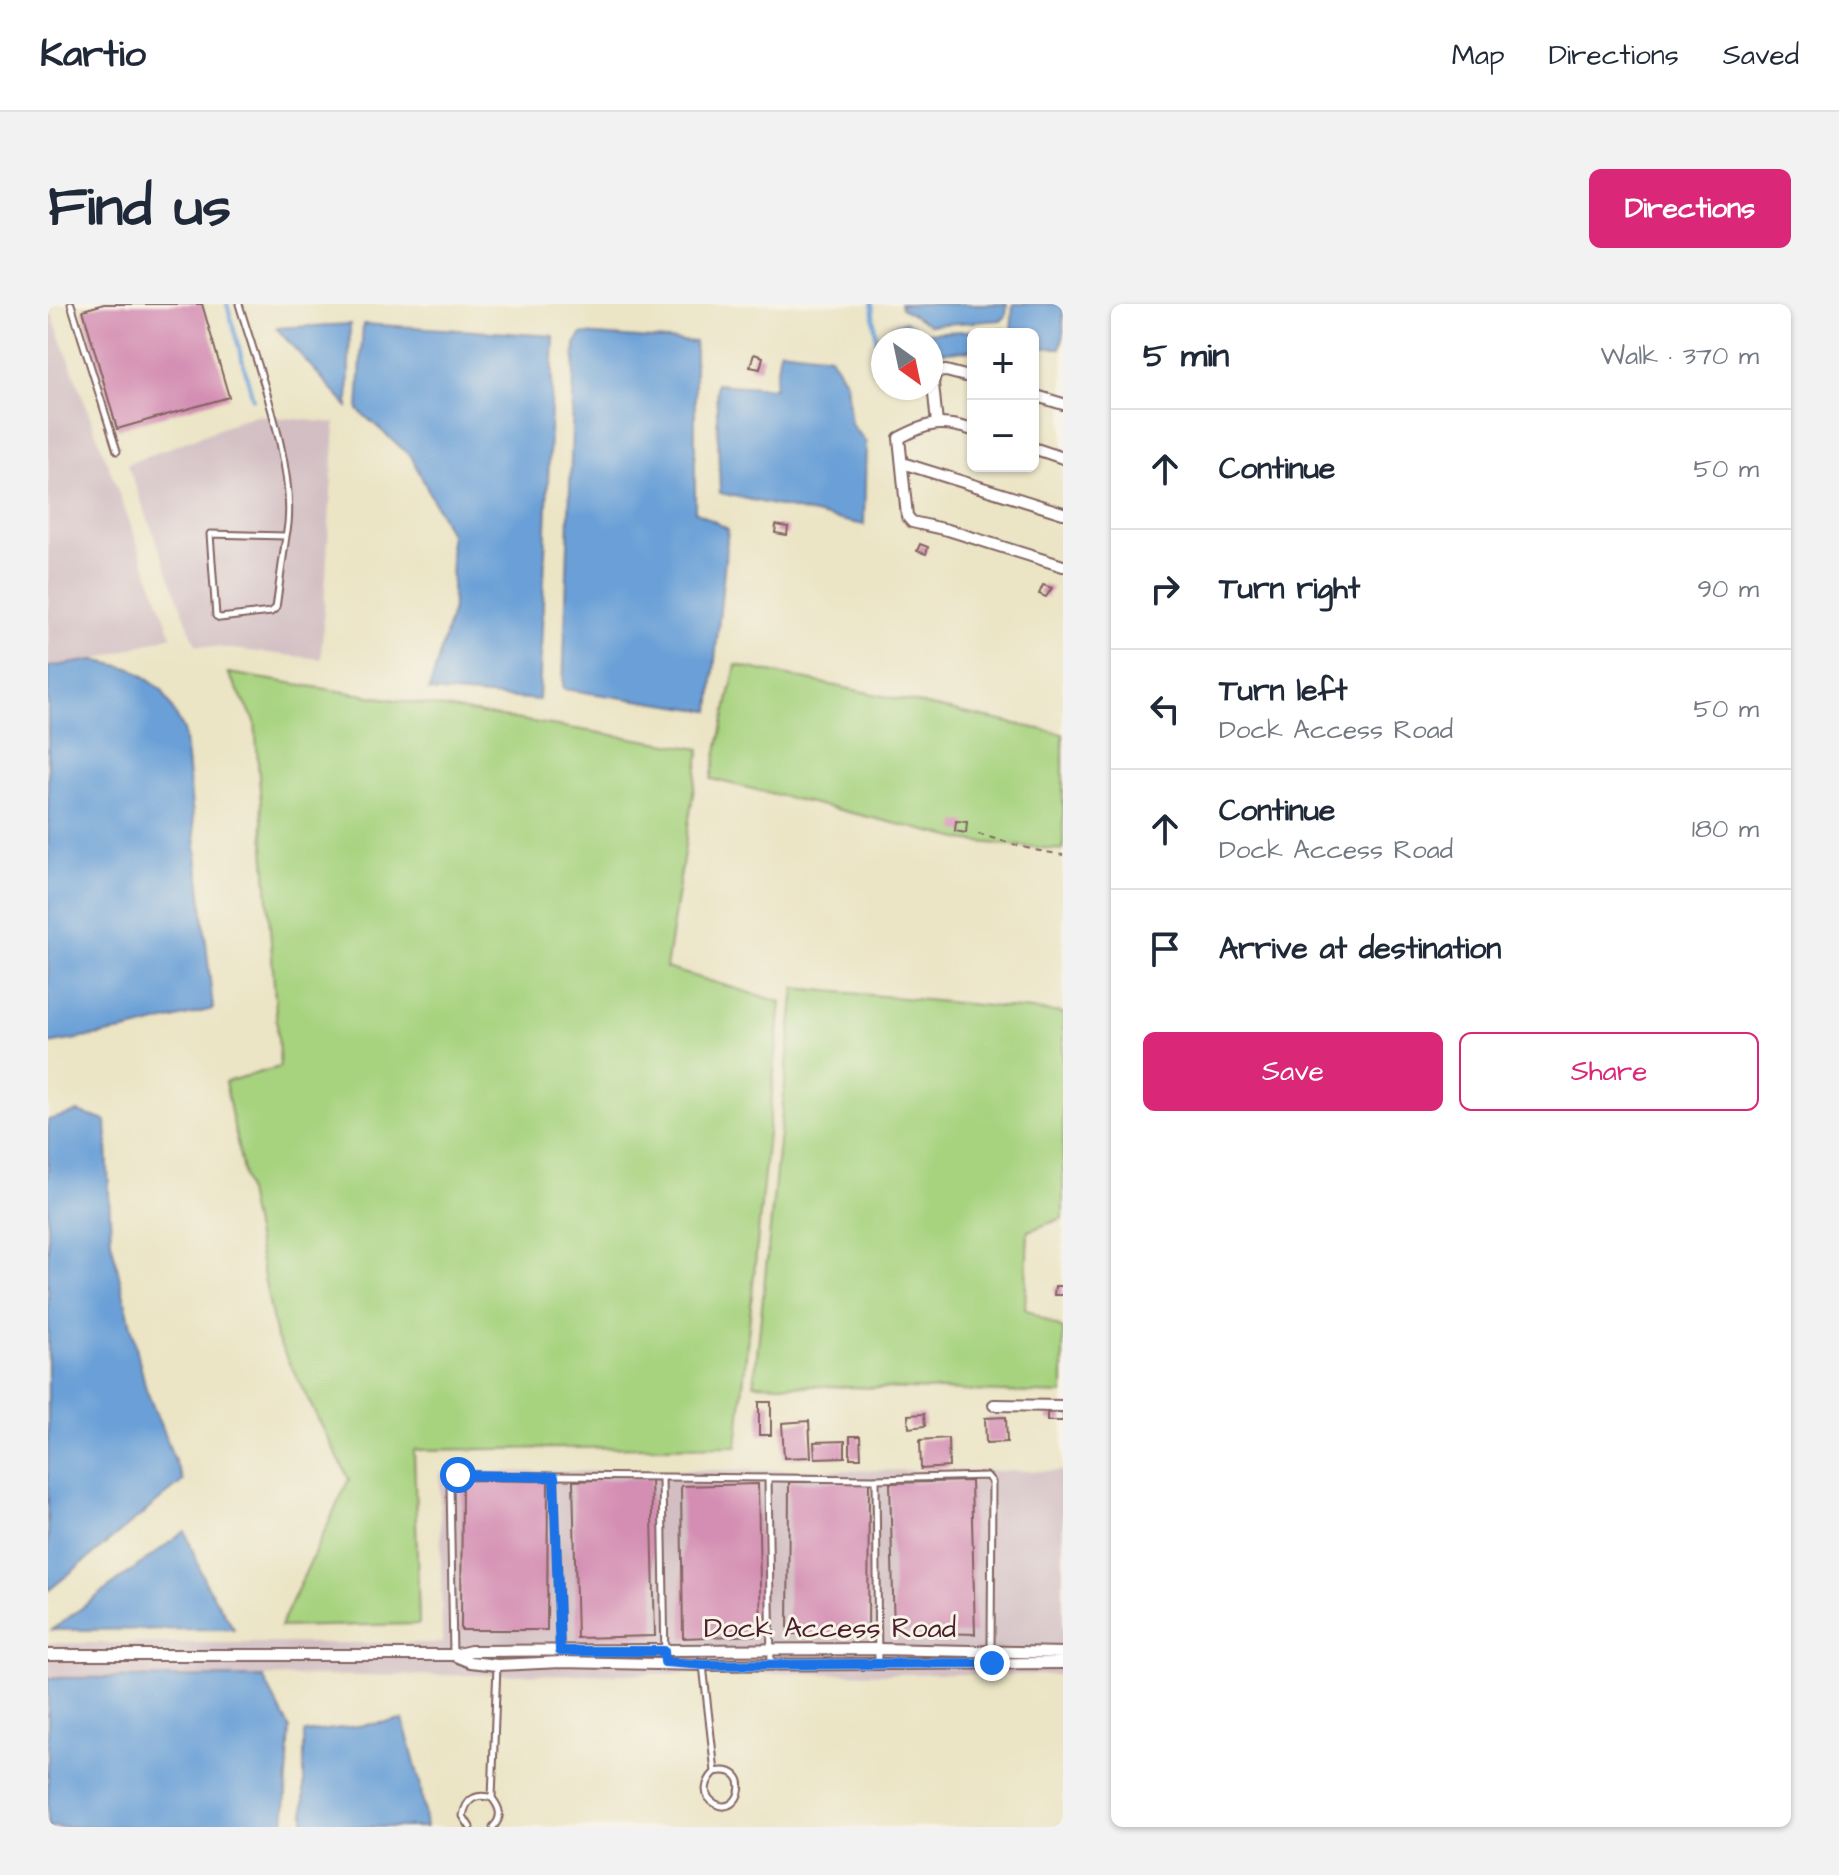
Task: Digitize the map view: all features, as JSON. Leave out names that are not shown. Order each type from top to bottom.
[{"type":"street","points":[[937,424],[933,384],[935,372],[946,371],[967,376]]},
{"type":"street","points":[[1039,397],[1063,404]]},
{"type":"street","points":[[967,428],[947,422],[913,430],[899,438],[907,516],[912,522],[1063,566]]},
{"type":"street","points":[[1039,450],[1063,458]]},
{"type":"street","points":[[902,463],[1063,513]]},
{"type":"street","points":[[994,1405],[1063,1406]]},
{"type":"street","name":"Dock Access Road","points":[[48,1655],[453,1655],[471,1651],[560,1656],[664,1656],[771,1650],[879,1649],[1063,1663]]},
{"type":"street","name":"Dock Access Road","points":[[664,1656],[703,1665],[878,1662],[1063,1653]]},
{"type":"street","name":"Dock Access Road","points":[[453,1655],[470,1662],[497,1665],[560,1656]]},
{"type":"lane","points":[[71,304],[117,451]]},
{"type":"lane","points":[[239,304],[288,482],[289,520],[276,608],[271,612],[216,616],[210,534],[286,536]]},
{"type":"lane","points":[[453,1655],[450,1483],[458,1475],[876,1479],[987,1476],[992,1482],[992,1657]]},
{"type":"lane","points":[[554,1477],[560,1656]]},
{"type":"lane","points":[[662,1478],[664,1656]]},
{"type":"lane","points":[[768,1478],[771,1664]]},
{"type":"lane","points":[[876,1479],[878,1662]]},
{"type":"lane","points":[[492,1798],[497,1665]]},
{"type":"lane","points":[[703,1665],[715,1772]]},
{"type":"lane","points":[[724,1770],[739,1780],[741,1788],[731,1804],[722,1806],[713,1803],[707,1796],[705,1787],[715,1772],[724,1770]]},
{"type":"lane","points":[[470,1827],[463,1816],[465,1806],[472,1798],[482,1795],[492,1798],[499,1806],[500,1816],[493,1827]]},
{"type":"path","points":[[978,834],[1063,855]]},
{"type":"shaded area","points":[[48,304],[172,636],[94,660],[48,667]]},
{"type":"shaded area","points":[[255,415],[335,423],[321,659],[196,645],[127,464]]},
{"type":"shaded area","points":[[1063,1471],[1063,1675],[757,1673],[48,1678],[48,1643],[442,1643],[440,1472]]},
{"type":"green space","points":[[736,665],[1063,734],[1063,850],[968,841],[711,779]]},
{"type":"green space","points":[[228,673],[700,749],[666,968],[781,1002],[737,1446],[414,1450],[419,1624],[280,1627],[349,1479],[276,1337],[225,1082],[280,1067],[255,721]]},
{"type":"green space","points":[[795,988],[1063,1013],[1063,1218],[1028,1231],[1025,1309],[1063,1329],[1063,1394],[754,1384]]},
{"type":"water","points":[[900,304],[1007,304],[1006,316],[1002,320],[930,325],[901,308]]},
{"type":"water","points":[[1013,304],[1063,304],[1060,348],[1039,348],[1039,328],[1011,328]]},
{"type":"water","points":[[905,321],[916,328],[893,328]]},
{"type":"water","points":[[350,324],[348,407],[276,328]]},
{"type":"water","points":[[363,324],[554,336],[539,700],[429,691],[453,608],[450,534],[411,456],[358,410]]},
{"type":"water","points":[[967,331],[967,350],[943,352],[943,332]]},
{"type":"water","points":[[582,334],[695,342],[695,511],[728,529],[710,711],[563,689],[575,344]]},
{"type":"water","points":[[780,350],[830,356],[846,382],[851,424],[866,442],[864,525],[720,493],[716,384],[774,388]]},
{"type":"water","points":[[94,660],[133,669],[162,690],[184,730],[213,1009],[129,1030],[48,1044],[48,667]]},
{"type":"water","points":[[78,1112],[106,1121],[111,1241],[146,1389],[183,1481],[48,1591],[48,1120]]},
{"type":"water","points":[[185,1531],[205,1582],[234,1629],[52,1630]]},
{"type":"water","points":[[263,1677],[290,1729],[284,1827],[48,1827],[48,1678]]},
{"type":"water","points":[[403,1720],[420,1782],[426,1827],[304,1827],[304,1733]]},
{"type":"building","points":[[104,304],[202,304],[229,397],[117,429],[83,310]]},
{"type":"building","points":[[754,354],[763,357],[760,369],[750,367]]},
{"type":"building","points":[[776,525],[788,527],[787,535],[775,533]]},
{"type":"building","points":[[920,544],[928,547],[926,554],[917,551]]},
{"type":"building","points":[[1043,585],[1052,588],[1046,597],[1039,594]]},
{"type":"building","points":[[956,821],[967,822],[966,833],[955,831]]},
{"type":"building","points":[[1055,1286],[1063,1286],[1063,1295],[1054,1295]]},
{"type":"building","points":[[759,1402],[771,1402],[771,1435],[759,1435]]},
{"type":"building","points":[[1063,1412],[1063,1421],[1047,1421],[1047,1413]]},
{"type":"building","points":[[924,1414],[925,1426],[909,1428],[908,1415]]},
{"type":"building","points":[[1006,1417],[1007,1442],[986,1443],[985,1418]]},
{"type":"building","points":[[809,1421],[811,1457],[784,1458],[782,1423]]},
{"type":"building","points":[[850,1436],[860,1436],[861,1458],[850,1458]]},
{"type":"building","points":[[948,1438],[949,1467],[921,1469],[920,1440]]},
{"type":"building","points":[[845,1441],[845,1457],[815,1458],[814,1442]]},
{"type":"building","points":[[651,1478],[655,1636],[577,1638],[573,1481]]},
{"type":"building","points":[[462,1480],[548,1481],[547,1630],[461,1630]]},
{"type":"building","points":[[971,1481],[975,1634],[894,1632],[890,1483]]},
{"type":"building","points":[[789,1482],[869,1482],[868,1634],[788,1634]]},
{"type":"building","points":[[758,1484],[761,1635],[683,1638],[681,1486]]},
{"type":"waterway","points":[[227,304],[253,399]]},
{"type":"waterway","points":[[872,304],[875,328]]},
{"type":"route","points":[[458,1475],[554,1477],[560,1651],[664,1651],[665,1662],[703,1665],[992,1663]]}]
